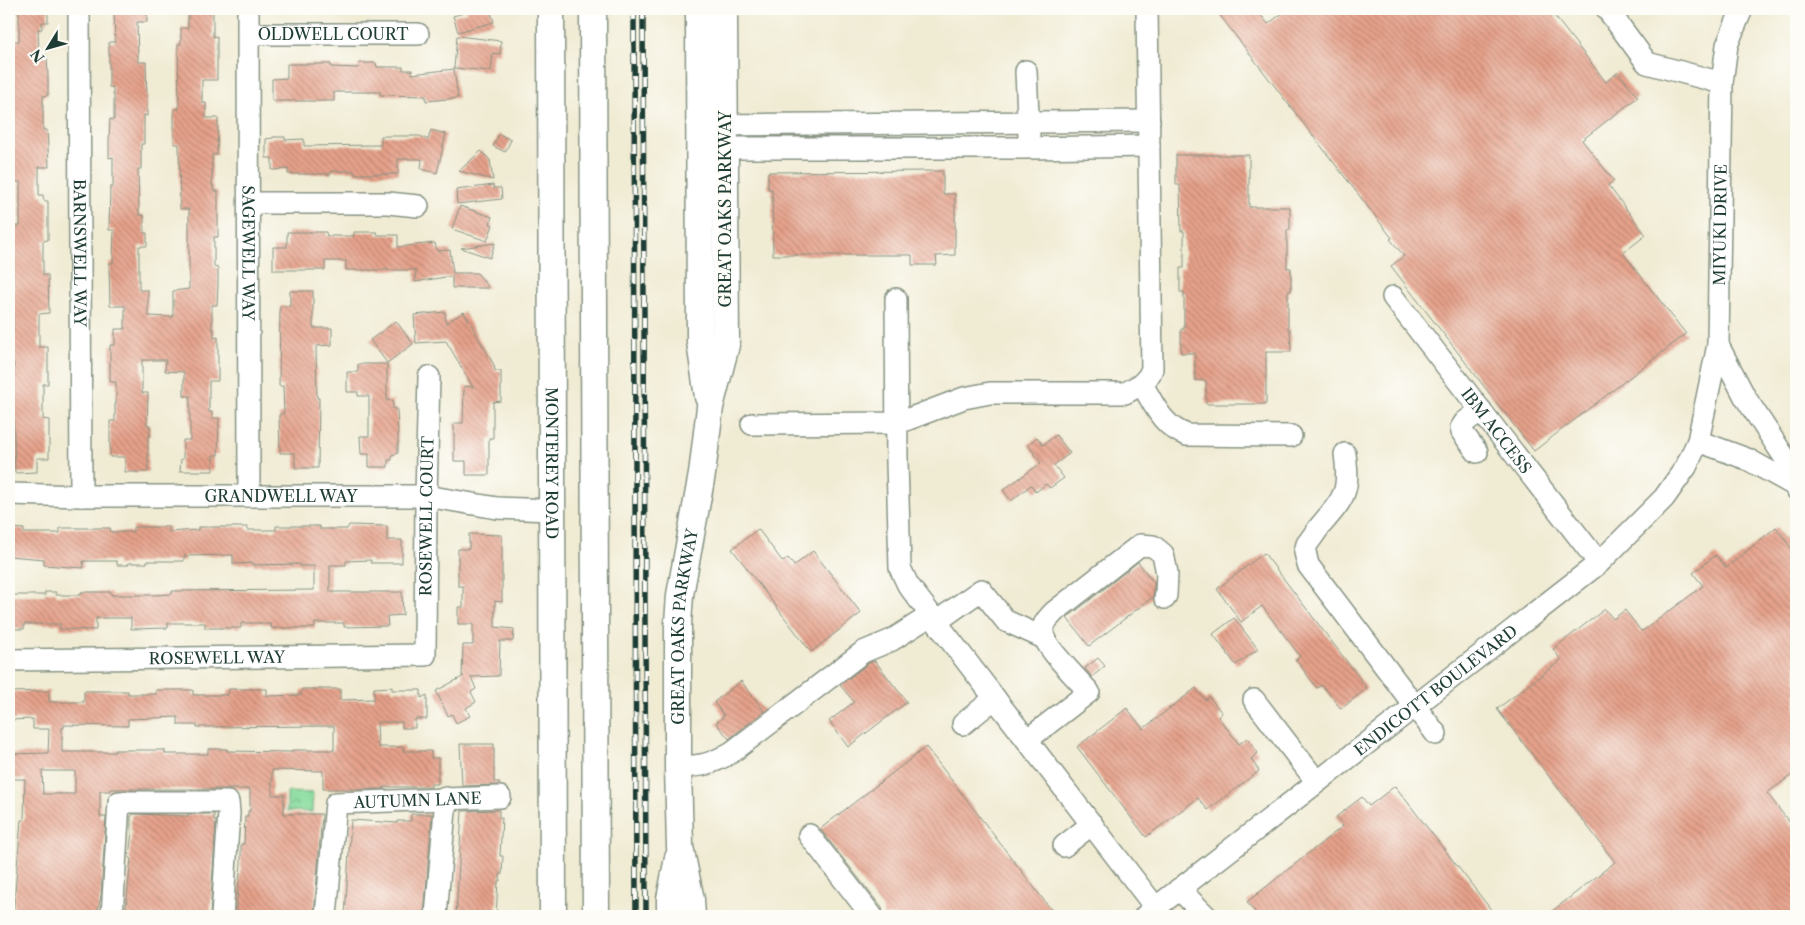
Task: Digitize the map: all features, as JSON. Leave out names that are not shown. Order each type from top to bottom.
[{"type":"main road","name":"MONTEREY ROAD","points":[[551,9],[554,916]]},
{"type":"main road","points":[[593,9],[596,916]]},
{"type":"main road","name":"GREAT OAKS PARKWAY","points":[[699,9],[700,342],[710,407]]},
{"type":"main road","name":"GREAT OAKS PARKWAY","points":[[692,916],[691,900],[680,847],[677,657],[680,595],[702,474],[710,407],[726,344],[724,9]]},
{"type":"main road","name":"GREAT OAKS PARKWAY","points":[[670,916],[670,899],[680,847]]},
{"type":"street","name":"BARNSWELL WAY","points":[[79,9],[81,496]]},
{"type":"street","name":"SAGEWELL WAY","points":[[248,9],[249,496]]},
{"type":"street","points":[[752,424],[898,424],[964,398],[990,393],[1125,393],[1142,384],[1152,369],[1147,9]]},
{"type":"street","points":[[1607,9],[1647,62],[1722,82]]},
{"type":"street","name":"MIYUKI DRIVE","points":[[1698,441],[1718,345],[1722,82],[1727,45],[1742,9]]},
{"type":"street","name":"OLDWELL COURT","points":[[249,34],[418,34]]},
{"type":"street","points":[[1026,70],[1029,148]]},
{"type":"street","points":[[725,137],[1028,123],[1149,121]]},
{"type":"street","points":[[699,137],[1029,148],[1149,146]]},
{"type":"street","points":[[248,203],[388,203],[418,206]]},
{"type":"street","name":"IBM ACCESS","points":[[1393,297],[1599,562]]},
{"type":"street","points":[[896,299],[900,568],[908,584],[1092,824],[1150,912]]},
{"type":"street","points":[[1718,345],[1745,396],[1786,461],[1795,487]]},
{"type":"street","name":"ROSEWELL COURT","points":[[425,655],[428,377]]},
{"type":"street","points":[[1142,384],[1161,416],[1168,425],[1178,432],[1187,434],[1292,436]]},
{"type":"street","points":[[1477,452],[1461,428],[1465,422],[1481,410]]},
{"type":"street","points":[[1698,441],[1748,458],[1795,487]]},
{"type":"street","name":"ENDICOTT BOULEVARD","points":[[1150,912],[1599,562],[1664,498],[1686,468],[1698,441]]},
{"type":"street","points":[[1345,454],[1347,470],[1345,492],[1341,501],[1307,544],[1306,558],[1308,565],[1436,734]]},
{"type":"street","name":"GRANDWELL WAY","points":[[9,494],[81,496],[426,496],[498,508],[553,510]]},
{"type":"street","points":[[1027,740],[1089,692],[1044,638],[1042,630],[1044,624],[1054,612],[1140,545],[1153,546],[1163,554],[1167,573],[1165,598]]},
{"type":"street","points":[[678,767],[702,766],[715,762],[732,752],[863,652],[892,640],[934,618],[981,590],[1006,621],[1044,638]]},
{"type":"street","name":"ROSEWELL WAY","points":[[9,660],[425,655]]},
{"type":"street","points":[[963,724],[995,698]]},
{"type":"street","points":[[1254,700],[1317,782]]},
{"type":"street","name":"AUTUMN LANE","points":[[326,916],[336,803],[500,797]]},
{"type":"street","points":[[436,916],[446,798]]},
{"type":"street","points":[[112,916],[119,802],[228,802],[229,813],[222,916]]},
{"type":"street","points":[[1064,846],[1092,824]]},
{"type":"street","points":[[809,835],[872,916]]},
{"type":"street","points":[[1180,889],[1206,916]]},
{"type":"green space","points":[[287,792],[313,793],[312,812],[287,811]]},
{"type":"building","points":[[19,9],[48,9],[48,22],[42,22],[42,29],[38,29],[39,56],[47,56],[48,78],[48,95],[43,96],[43,130],[47,130],[49,167],[39,167],[39,195],[43,195],[44,201],[48,201],[48,240],[43,241],[43,275],[48,275],[49,313],[39,314],[39,347],[48,347],[48,384],[43,384],[43,419],[49,420],[49,458],[37,458],[37,472],[15,473],[13,399],[11,399],[11,388],[14,388],[14,363],[11,363],[10,332],[13,332],[13,272],[10,272],[10,226],[20,226],[20,182],[14,182],[13,127],[10,127],[10,115],[12,79],[14,79],[13,41],[19,41]]},
{"type":"building","points":[[124,9],[147,9],[147,22],[137,22],[138,62],[146,62],[147,104],[147,116],[144,115],[144,144],[141,144],[141,169],[138,169],[139,215],[144,215],[144,233],[147,233],[147,246],[139,246],[139,290],[148,290],[148,316],[173,317],[173,291],[189,289],[189,209],[180,209],[179,144],[174,144],[174,109],[179,109],[178,44],[181,44],[181,28],[188,28],[188,9],[213,9],[213,37],[217,36],[217,80],[202,80],[202,103],[206,103],[206,118],[218,118],[217,155],[212,155],[213,191],[218,191],[218,237],[214,237],[214,267],[218,268],[218,285],[217,305],[212,305],[212,329],[214,329],[214,338],[218,337],[218,381],[209,381],[209,412],[212,412],[212,418],[219,418],[218,455],[213,455],[213,471],[180,471],[181,459],[183,459],[183,440],[190,440],[190,396],[184,396],[184,372],[165,371],[166,360],[142,360],[142,393],[148,393],[147,425],[150,425],[150,436],[148,436],[148,472],[125,472],[125,457],[110,457],[110,421],[115,421],[116,382],[110,382],[110,345],[115,345],[115,329],[125,329],[125,306],[110,306],[109,263],[113,263],[114,230],[109,230],[110,187],[113,187],[113,157],[109,158],[109,140],[110,119],[114,120],[114,95],[113,87],[109,87],[109,42],[115,42],[114,11],[124,11]]},
{"type":"building","points":[[466,9],[490,9],[494,22],[458,32],[453,16],[467,12]]},
{"type":"building","points":[[1215,9],[1256,9],[1268,24],[1288,9],[1549,9],[1606,82],[1618,72],[1638,97],[1582,140],[1614,181],[1608,185],[1646,235],[1623,253],[1686,334],[1534,451],[1391,266],[1404,256],[1390,239],[1392,238]]},
{"type":"building","points":[[457,36],[501,41],[500,54],[493,53],[491,71],[454,68]]},
{"type":"building","points":[[359,63],[376,63],[377,67],[403,67],[403,70],[412,70],[412,74],[454,69],[458,98],[426,101],[426,96],[380,95],[380,92],[334,92],[334,101],[272,101],[272,79],[287,78],[287,64],[331,64],[331,67],[358,68]]},
{"type":"building","points":[[431,130],[446,134],[437,173],[421,169],[422,159],[398,159],[398,174],[354,174],[354,171],[331,171],[331,174],[288,174],[288,169],[272,170],[272,158],[266,158],[266,139],[273,137],[285,137],[285,140],[304,139],[304,146],[381,145],[381,136],[420,136],[428,140]]},
{"type":"building","points":[[499,134],[511,140],[505,152],[493,146]]},
{"type":"building","points":[[481,151],[490,160],[493,180],[459,171]]},
{"type":"building","points":[[1176,155],[1249,155],[1249,207],[1290,207],[1290,230],[1287,230],[1287,268],[1291,268],[1291,291],[1288,291],[1288,329],[1290,329],[1291,352],[1266,352],[1266,404],[1206,404],[1206,381],[1195,380],[1195,353],[1181,353],[1181,329],[1184,329],[1184,292],[1180,292],[1180,268],[1184,268],[1184,231],[1181,231],[1180,185],[1176,185]]},
{"type":"building","points":[[943,171],[943,194],[955,194],[955,255],[936,256],[937,265],[912,265],[912,255],[773,255],[772,189],[768,189],[768,172]]},
{"type":"building","points":[[493,185],[494,188],[501,188],[502,199],[457,204],[456,190]]},
{"type":"building","points":[[460,206],[492,217],[490,224],[493,225],[487,241],[452,229]]},
{"type":"building","points":[[287,232],[326,232],[327,236],[354,236],[354,232],[377,232],[377,235],[398,235],[398,247],[435,243],[437,251],[450,250],[453,273],[477,273],[489,288],[452,288],[452,276],[415,282],[416,270],[346,270],[346,261],[325,261],[325,270],[273,270],[273,247],[287,247]]},
{"type":"building","points":[[495,243],[490,258],[461,248]]},
{"type":"building","points":[[290,291],[313,291],[313,328],[332,328],[332,345],[316,346],[317,398],[319,398],[318,468],[295,468],[295,453],[280,453],[279,415],[284,413],[283,386],[279,386],[280,306],[290,306]]},
{"type":"building","points":[[445,312],[446,323],[464,312],[494,365],[495,371],[501,371],[501,401],[493,402],[493,438],[489,438],[489,475],[466,475],[466,461],[454,461],[454,423],[463,423],[464,386],[473,387],[446,341],[416,343],[414,315]]},
{"type":"building","points":[[396,321],[413,344],[387,363],[370,340]]},
{"type":"building","points":[[358,364],[387,364],[387,401],[393,400],[393,409],[397,409],[398,436],[398,453],[392,455],[392,460],[388,460],[388,467],[369,467],[369,454],[361,454],[360,436],[369,436],[369,396],[358,396],[358,392],[347,392],[347,372],[358,372]]},
{"type":"building","points":[[1056,435],[1070,453],[1054,465],[1064,478],[1050,488],[1046,484],[1036,492],[1031,485],[1011,501],[1003,490],[1041,463],[1028,445],[1037,437],[1043,445]]},
{"type":"building","points":[[349,525],[387,526],[387,540],[402,540],[402,563],[371,563],[371,560],[346,561],[346,565],[330,565],[330,592],[402,592],[403,615],[387,616],[388,626],[344,627],[344,623],[315,623],[315,628],[271,628],[271,624],[241,623],[241,628],[205,628],[205,623],[168,623],[168,628],[131,629],[131,618],[96,618],[96,630],[60,629],[60,624],[24,624],[24,629],[9,629],[9,595],[45,595],[45,592],[56,592],[56,595],[81,595],[81,592],[111,592],[111,595],[153,595],[172,594],[172,591],[314,590],[314,566],[300,566],[300,564],[233,564],[233,555],[184,556],[184,561],[147,561],[147,563],[128,563],[129,565],[117,565],[117,561],[83,561],[84,568],[44,565],[44,559],[9,556],[9,528],[24,529],[24,533],[60,533],[60,528],[110,528],[111,532],[133,532],[133,527],[169,527],[169,532],[198,530],[198,527],[247,527],[247,530],[276,530],[276,526],[320,526],[320,529],[347,529]]},
{"type":"building","points":[[1776,527],[1796,555],[1796,772],[1767,793],[1796,831],[1796,916],[1546,916],[1615,862],[1497,709],[1561,660],[1553,649],[1605,609],[1613,619],[1625,610],[1641,631],[1644,630],[1703,586],[1693,573],[1716,555],[1726,568]]},
{"type":"building","points":[[758,529],[783,562],[788,558],[794,566],[813,551],[861,613],[811,652],[732,549]]},
{"type":"building","points":[[469,534],[502,535],[502,602],[495,601],[495,627],[514,629],[513,641],[500,641],[499,676],[471,677],[476,689],[471,692],[476,702],[466,708],[470,716],[456,723],[452,714],[448,716],[436,691],[464,676],[462,676],[463,645],[473,645],[473,624],[458,624],[458,607],[463,607],[463,586],[458,586],[458,549],[469,549]]},
{"type":"building","points":[[1264,553],[1367,688],[1341,709],[1322,685],[1317,688],[1296,660],[1300,656],[1262,606],[1241,622],[1217,589]]},
{"type":"building","points":[[1138,562],[1154,583],[1153,597],[1089,646],[1067,618]]},
{"type":"building","points":[[1234,618],[1258,649],[1236,665],[1213,634]]},
{"type":"building","points":[[1098,658],[1105,666],[1092,677],[1085,668]]},
{"type":"building","points":[[875,661],[907,702],[848,747],[829,721],[854,702],[840,685],[869,663]]},
{"type":"building","points":[[741,681],[764,711],[729,739],[716,723],[724,716],[714,702]]},
{"type":"building","points":[[392,687],[392,690],[421,690],[421,698],[427,695],[427,719],[415,719],[415,728],[402,728],[402,722],[377,722],[378,747],[404,747],[403,751],[431,751],[431,758],[438,758],[438,784],[431,784],[431,787],[323,789],[323,771],[272,770],[272,795],[284,795],[284,814],[322,814],[314,916],[235,916],[241,864],[241,844],[244,844],[245,816],[248,816],[248,811],[250,811],[250,789],[110,789],[110,791],[100,791],[100,817],[106,817],[101,895],[97,916],[13,916],[21,820],[24,820],[25,779],[10,779],[9,754],[48,753],[49,729],[33,729],[33,719],[9,720],[9,692],[49,691],[49,702],[84,702],[84,691],[128,691],[128,694],[156,694],[156,690],[193,690],[193,695],[228,695],[229,689],[267,689],[267,696],[301,695],[302,689],[340,689],[340,700],[374,699],[374,688]],"holes":[[[178,717],[178,725],[197,725],[197,727],[334,726],[334,750],[292,750],[292,752],[208,749],[208,754],[165,754],[165,750],[62,752],[62,728],[64,728],[64,725],[128,726],[128,719]],[[42,771],[75,771],[75,794],[43,794]]]},
{"type":"building","points":[[1196,688],[1205,700],[1209,697],[1222,713],[1218,717],[1239,744],[1247,738],[1258,753],[1251,759],[1259,771],[1208,810],[1198,798],[1146,837],[1077,747],[1127,708],[1143,729]]},
{"type":"building","points":[[460,744],[494,744],[494,782],[499,782],[499,785],[462,786]]},
{"type":"building","points":[[926,747],[1056,916],[884,916],[882,908],[820,829]]},
{"type":"building","points":[[1395,786],[1496,916],[1258,916],[1247,902],[1343,826],[1336,817],[1362,797],[1369,806]]},
{"type":"building","points":[[499,810],[499,818],[502,818],[500,856],[503,856],[502,874],[500,874],[500,881],[498,881],[496,916],[456,916],[462,811]]},
{"type":"building","points":[[134,814],[188,816],[188,814],[214,814],[214,821],[216,821],[210,916],[125,916],[131,858],[129,858],[132,830],[131,816]]},
{"type":"building","points":[[411,814],[432,814],[424,916],[345,916],[351,820],[397,823],[397,821],[411,821]]},
{"type":"railway","points":[[634,9],[636,916]]},
{"type":"railway","points":[[643,9],[646,916]]}]
